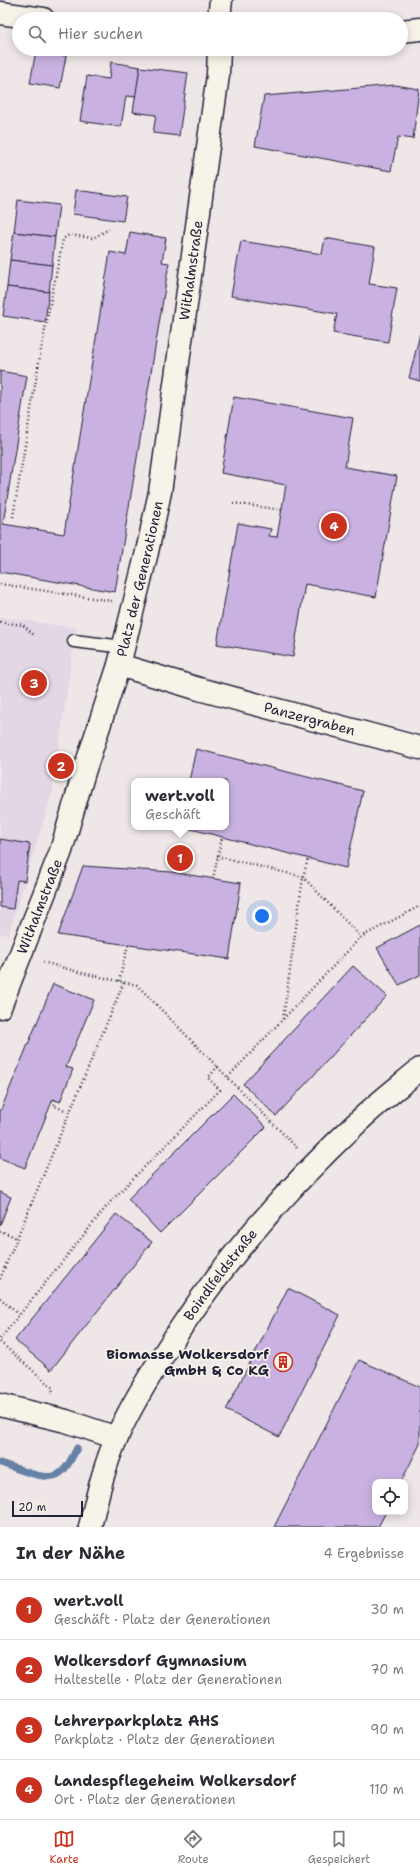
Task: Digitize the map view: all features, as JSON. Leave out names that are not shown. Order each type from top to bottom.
[{"type":"street","points":[[220,12],[221,0]]},
{"type":"street","points":[[0,13],[12,15]]},
{"type":"street","points":[[408,30],[420,29]]},
{"type":"street","name":"Withalmstraße","points":[[160,492],[218,75],[219,56]]},
{"type":"street","name":"Platz der Generationen","points":[[61,851],[84,772],[122,656],[160,492]]},
{"type":"street","name":"Platz der Generationen","points":[[122,656],[199,689]]},
{"type":"street","name":"Panzergraben","points":[[199,689],[420,748]]},
{"type":"street","name":"Withalmstraße","points":[[0,1007],[61,851]]},
{"type":"street","name":"Boindlfeldstraße","points":[[90,1527],[98,1492],[117,1438],[142,1388],[191,1312],[247,1239],[291,1188],[363,1117],[420,1069]]},
{"type":"street","points":[[0,1405],[46,1416],[117,1438]]},
{"type":"lane","points":[[74,641],[122,656]]},
{"type":"path","points":[[13,517],[40,358],[63,239],[69,235],[93,238],[109,229]]},
{"type":"path","points":[[232,503],[282,510]]},
{"type":"path","points":[[0,584],[112,601]]},
{"type":"path","points":[[0,622],[23,625],[35,636]]},
{"type":"path","points":[[213,879],[222,837]]},
{"type":"path","points":[[217,856],[304,877],[361,937]]},
{"type":"path","points":[[282,1020],[308,859]]},
{"type":"path","points":[[228,1077],[361,937],[420,906]]},
{"type":"path","points":[[119,981],[128,945]]},
{"type":"path","points":[[21,955],[82,973],[137,985],[315,1165]]},
{"type":"path","points":[[0,1279],[124,982]]},
{"type":"path","points":[[46,1416],[53,1388],[0,1340],[111,1201],[220,1090],[208,1078],[218,1066]]},
{"type":"path","points":[[56,1100],[54,1106],[70,1112]]},
{"type":"path","points":[[0,1232],[1,1231],[17,1238]]},
{"type":"path","points":[[0,1298],[19,1315]]},
{"type":"shaded area","points":[[0,617],[76,628],[52,793],[8,935],[0,933]]},
{"type":"building","points":[[35,56],[66,56],[60,88],[30,83]]},
{"type":"building","points":[[111,62],[140,67],[136,97],[126,96],[121,127],[80,121],[87,76],[109,79]]},
{"type":"building","points":[[140,67],[188,73],[179,136],[153,133],[156,115],[133,112]]},
{"type":"building","points":[[395,85],[419,89],[413,139],[398,137],[391,171],[255,146],[264,96]]},
{"type":"building","points":[[76,190],[127,197],[123,221],[73,214]]},
{"type":"building","points":[[18,200],[59,205],[55,237],[14,232]]},
{"type":"building","points":[[14,232],[55,237],[52,265],[10,260]]},
{"type":"building","points":[[130,232],[166,238],[162,262],[169,263],[115,592],[0,572],[0,371],[27,376],[3,524],[64,534],[110,252],[126,255]]},
{"type":"building","points":[[325,238],[375,247],[369,284],[397,288],[388,342],[333,333],[337,314],[231,296],[241,241],[322,254]]},
{"type":"building","points":[[10,260],[52,265],[49,292],[7,287]]},
{"type":"building","points":[[7,287],[49,292],[45,322],[3,316]]},
{"type":"building","points":[[420,334],[420,381],[409,378]]},
{"type":"building","points":[[234,397],[353,418],[345,467],[397,476],[376,597],[305,584],[293,657],[217,644],[238,523],[271,529],[269,536],[277,537],[286,485],[221,473]]},
{"type":"building","points":[[196,749],[363,791],[346,868],[195,830],[229,830],[229,778],[190,778]]},
{"type":"building","points":[[0,839],[30,844],[25,881],[17,880],[13,909],[0,907]]},
{"type":"building","points":[[83,866],[171,872],[241,883],[229,959],[58,935]]},
{"type":"building","points":[[420,925],[420,975],[399,985],[377,948]]},
{"type":"building","points":[[353,966],[387,996],[276,1116],[243,1084]]},
{"type":"building","points":[[53,984],[94,1000],[66,1067],[73,1069],[60,1102],[53,1099],[25,1168],[0,1158],[0,1112]]},
{"type":"building","points":[[233,1094],[266,1127],[160,1233],[128,1199]]},
{"type":"building","points":[[0,1192],[11,1197],[0,1225]]},
{"type":"building","points":[[116,1214],[152,1242],[51,1370],[15,1340]]},
{"type":"building","name":"Biomasse Wolkersdorf GmbH & Co KG","points":[[288,1288],[340,1315],[279,1437],[226,1410]]},
{"type":"building","points":[[359,1360],[420,1387],[420,1444],[402,1479],[372,1479],[372,1515],[384,1515],[378,1527],[274,1527]]},
{"type":"waterway","points":[[0,1463],[37,1475],[57,1475],[64,1470],[77,1448]]},
{"type":"place","name":"Landespflegeheim Wolkersdorf","points":[[334,526]]},
{"type":"place","name":"Lehrerparkplatz AHS","points":[[34,683]]},
{"type":"place","name":"Wolkersdorf Gymnasium","points":[[61,766]]},
{"type":"place","name":"wert.voll","points":[[180,858]]},
{"type":"place","name":"Biomasse Wolkersdorf GmbH & Co KG","points":[[283,1362]]}]
